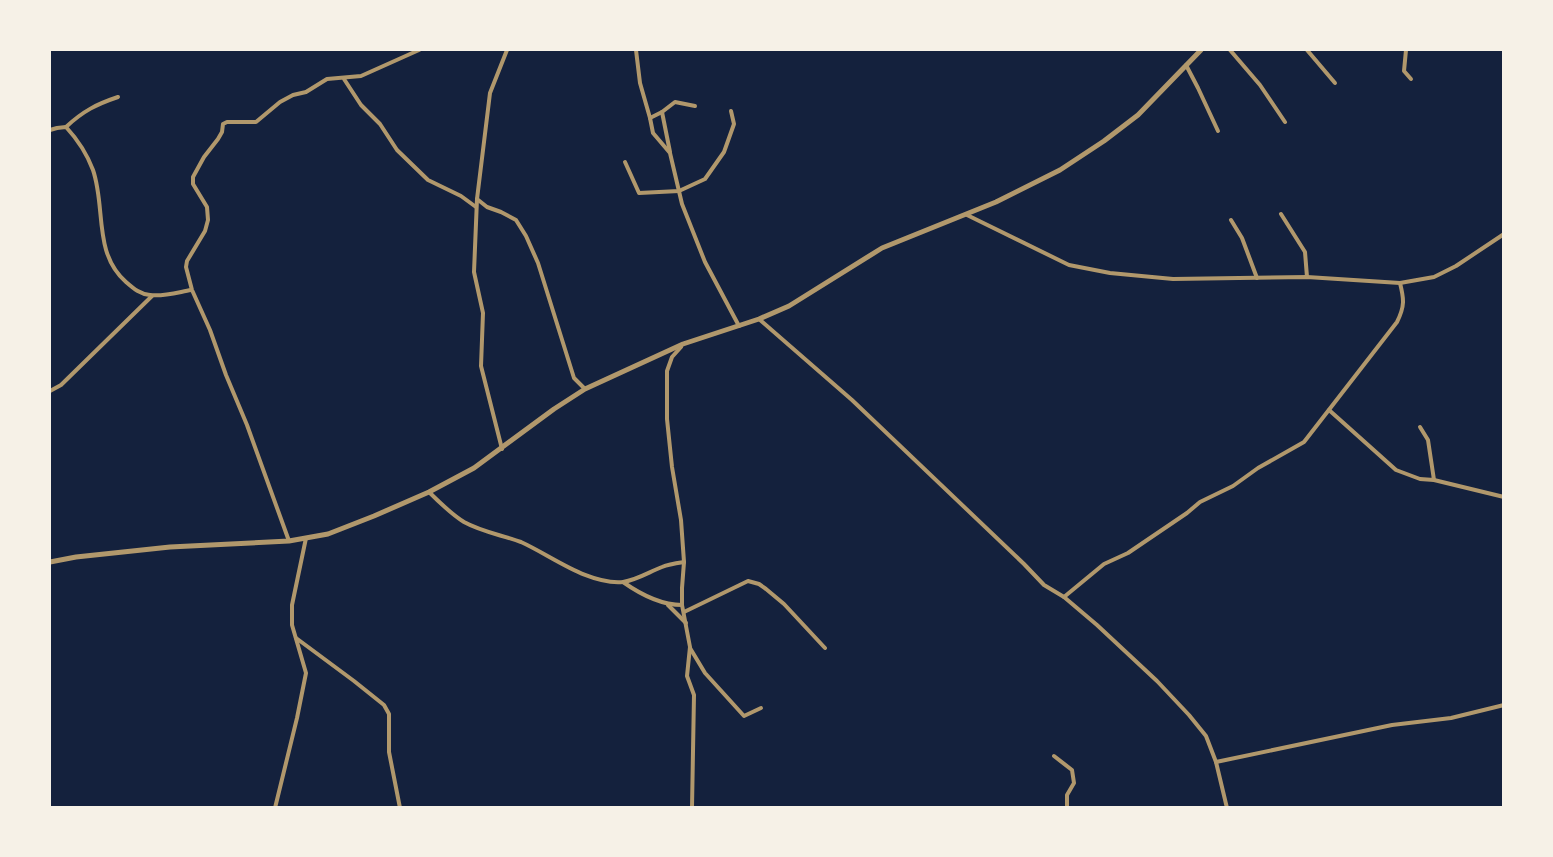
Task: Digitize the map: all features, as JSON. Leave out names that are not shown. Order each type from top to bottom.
[{"type":"street","points":[[289,541],[248,424],[192,290],[186,267],[187,261],[205,231],[208,212],[193,184],[193,177],[218,140],[223,124],[256,122],[280,102],[293,95],[306,92],[327,79],[362,76],[419,50]]},
{"type":"street","points":[[502,449],[481,366],[483,313],[474,272],[476,207],[490,93],[507,50]]},
{"type":"street","points":[[636,50],[640,83],[653,133],[670,153]]},
{"type":"street","points":[[50,562],[170,547],[289,541],[328,534],[429,492],[474,468],[585,389],[683,344],[759,319],[789,306],[882,248],[996,202],[1060,170],[1138,115],[1201,50]]},
{"type":"street","points":[[1230,50],[1260,85],[1285,122]]},
{"type":"street","points":[[1307,50],[1335,83]]},
{"type":"street","points":[[1406,50],[1404,71],[1411,79]]},
{"type":"street","points":[[1186,65],[1218,131]]},
{"type":"street","points":[[344,78],[361,105],[380,124],[398,150],[428,180],[476,207]]},
{"type":"street","points":[[50,130],[66,127],[96,105],[118,96]]},
{"type":"street","points":[[650,118],[675,102],[695,106]]},
{"type":"street","points":[[625,162],[639,193],[679,191],[705,179],[724,152],[734,124],[731,111]]},
{"type":"street","points":[[662,112],[682,204],[705,262],[739,326]]},
{"type":"street","points":[[66,127],[85,151],[93,172],[99,201],[101,230],[112,266],[138,292],[153,296],[192,290]]},
{"type":"street","points":[[477,199],[487,207],[516,220],[526,236],[538,263],[574,378],[585,389]]},
{"type":"street","points":[[966,214],[1069,265],[1110,273],[1173,279],[1307,277],[1400,283],[1434,277],[1456,266],[1503,234]]},
{"type":"street","points":[[1281,214],[1305,252],[1307,277]]},
{"type":"street","points":[[1231,220],[1242,238],[1257,278]]},
{"type":"street","points":[[1064,597],[1104,564],[1128,553],[1200,502],[1233,486],[1258,468],[1304,442],[1397,322],[1404,300],[1400,283]]},
{"type":"street","points":[[50,391],[61,385],[153,296]]},
{"type":"street","points":[[759,319],[852,400],[1044,585],[1064,597],[1106,633],[1190,714],[1206,736],[1216,762],[1227,807]]},
{"type":"street","points":[[668,368],[672,357],[683,344]]},
{"type":"street","points":[[660,354],[668,368],[667,419],[681,520],[684,562],[682,606],[690,647],[687,676],[694,695],[692,807]]},
{"type":"street","points":[[1329,410],[1396,470],[1420,479],[1434,480],[1503,496]]},
{"type":"street","points":[[1420,427],[1428,440],[1434,480]]},
{"type":"street","points":[[429,492],[453,515],[467,524],[518,542],[602,581],[622,582],[635,579],[665,566],[684,562]]},
{"type":"street","points":[[275,807],[306,673],[292,625],[292,605],[306,538]]},
{"type":"street","points":[[684,612],[747,581],[759,584],[784,604],[825,648]]},
{"type":"street","points":[[622,582],[634,590],[668,604],[682,606]]},
{"type":"street","points":[[668,604],[686,623]]},
{"type":"street","points":[[296,638],[384,705],[389,714],[389,752],[400,807]]},
{"type":"street","points":[[690,647],[705,673],[744,716],[761,708]]},
{"type":"street","points":[[1216,762],[1392,724],[1451,718],[1503,705]]},
{"type":"street","points":[[1054,756],[1072,770],[1074,783],[1067,795],[1067,807]]}]
